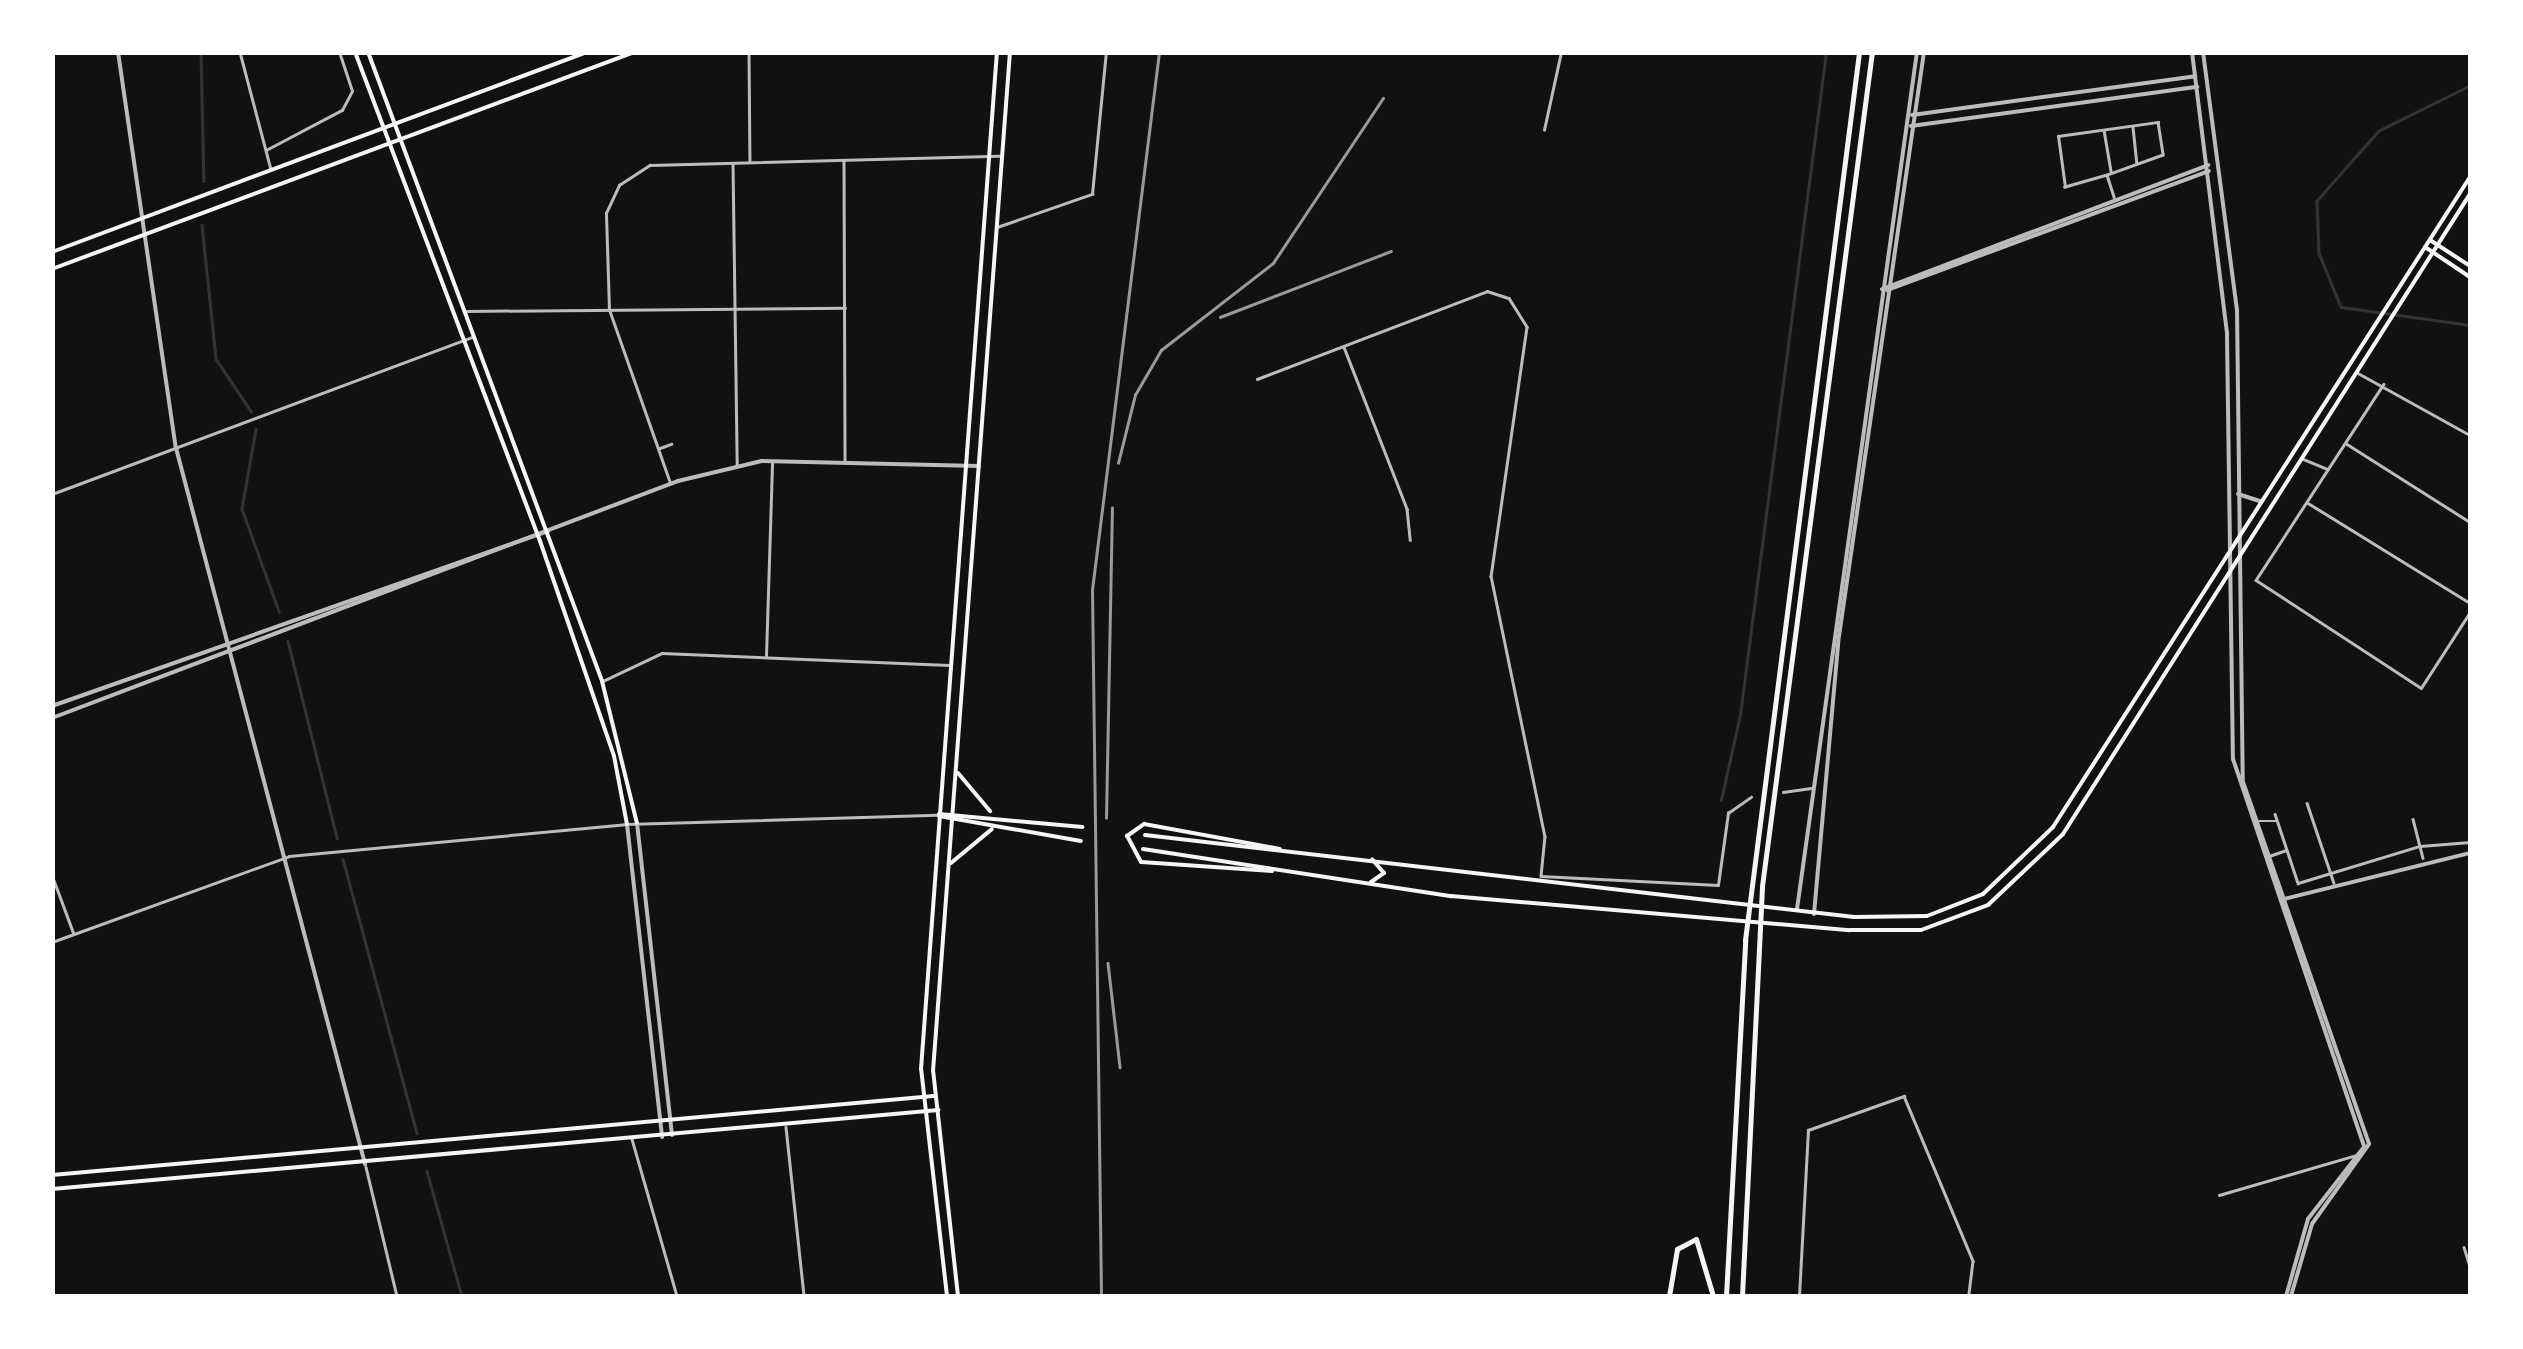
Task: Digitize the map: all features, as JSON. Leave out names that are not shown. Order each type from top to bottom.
[{"type":"highway","points":[[1726,1296],[1745,940],[1859,52]]},
{"type":"highway","points":[[1742,1296],[1762,886],[1872,52]]},
{"type":"highway","points":[[1669,1296],[1677,1249],[1696,1239],[1713,1296]]},
{"type":"main road","points":[[355,52],[540,541],[614,756],[627,824]]},
{"type":"main road","points":[[368,52],[602,681],[637,824]]},
{"type":"main road","points":[[52,252],[587,52]]},
{"type":"main road","points":[[52,269],[635,52]]},
{"type":"main road","points":[[947,1296],[920,1099],[937,814],[997,52]]},
{"type":"main road","points":[[958,1296],[934,1096],[1010,52]]},
{"type":"main road","points":[[1145,835],[1542,876],[1814,914],[1927,916],[2003,882],[2053,827],[2470,177]]},
{"type":"main road","points":[[1143,849],[1367,883],[1850,930],[1922,930],[1958,918],[2042,862],[2470,194]]},
{"type":"main road","points":[[2430,240],[2470,266]]},
{"type":"main road","points":[[2425,247],[2470,276]]},
{"type":"main road","points":[[956,770],[994,814]]},
{"type":"main road","points":[[937,814],[953,809],[1082,827]]},
{"type":"main road","points":[[937,814],[952,824],[1080,841]]},
{"type":"main road","points":[[1293,872],[1140,862],[1126,842],[1144,824],[1294,852]]},
{"type":"main road","points":[[949,866],[992,829]]},
{"type":"main road","points":[[1367,883],[1384,873],[1368,856]]},
{"type":"main road","points":[[52,1175],[363,1151],[934,1096]]},
{"type":"main road","points":[[52,1189],[938,1110]]},
{"type":"street","points":[[118,52],[176,448],[289,856],[397,1296]]},
{"type":"street","points":[[240,52],[272,170]]},
{"type":"street","points":[[266,150],[342,110],[352,91],[339,52]]},
{"type":"street","points":[[749,52],[750,162]]},
{"type":"street","points":[[997,227],[1092,194],[1106,52]]},
{"type":"street","points":[[1544,130],[1561,52]]},
{"type":"street","points":[[1814,914],[1839,636],[1920,52]]},
{"type":"street","points":[[2192,52],[2227,335],[2224,581],[2238,785],[2362,1135],[2359,1155],[2308,1219],[2288,1296]]},
{"type":"street","points":[[2203,52],[2236,310],[2234,564],[2238,744],[2255,821],[2368,1152]]},
{"type":"street","points":[[1911,115],[2195,76]]},
{"type":"street","points":[[1910,126],[2197,87]]},
{"type":"street","points":[[2158,122],[2163,154],[2065,187],[2058,136],[2133,127],[2158,122]]},
{"type":"street","points":[[2133,127],[2138,164]]},
{"type":"street","points":[[2104,129],[2115,199]]},
{"type":"street","points":[[671,484],[610,310],[606,213],[619,186],[650,164],[1003,157]]},
{"type":"street","points":[[844,160],[844,462]]},
{"type":"street","points":[[734,163],[737,467]]},
{"type":"street","points":[[1887,288],[2115,199],[2208,168]]},
{"type":"street","points":[[1887,288],[2208,168]]},
{"type":"street","points":[[1797,912],[1810,788],[1887,288]]},
{"type":"street","points":[[1258,379],[1487,290],[1526,318],[1490,562],[1545,836],[1542,876],[1718,885],[1728,813],[1752,797]]},
{"type":"street","points":[[464,311],[846,308]]},
{"type":"street","points":[[52,494],[474,337]]},
{"type":"street","points":[[1344,346],[1407,508],[1410,540]]},
{"type":"street","points":[[2357,373],[2384,384],[2470,435]]},
{"type":"street","points":[[2384,384],[2256,580],[2421,688],[2470,612]]},
{"type":"street","points":[[2346,443],[2470,522]]},
{"type":"street","points":[[658,448],[672,444]]},
{"type":"street","points":[[2302,458],[2328,469]]},
{"type":"street","points":[[52,706],[671,484],[772,461],[979,466]]},
{"type":"street","points":[[766,657],[772,461]]},
{"type":"street","points":[[2236,492],[2247,504],[2262,502]]},
{"type":"street","points":[[2307,502],[2470,602]]},
{"type":"street","points":[[52,718],[540,541],[548,531]]},
{"type":"street","points":[[602,681],[662,653],[950,666]]},
{"type":"street","points":[[1784,792],[1810,788]]},
{"type":"street","points":[[2307,803],[2334,883]]},
{"type":"street","points":[[52,942],[289,856],[627,824],[937,814]]},
{"type":"street","points":[[2275,814],[2298,883],[2420,846],[2470,842]]},
{"type":"street","points":[[2413,819],[2423,858]]},
{"type":"street","points":[[2255,821],[2278,822]]},
{"type":"street","points":[[627,824],[662,1137]]},
{"type":"street","points":[[637,824],[672,1136]]},
{"type":"street","points":[[2268,856],[2287,850]]},
{"type":"street","points":[[2284,900],[2423,858],[2470,853]]},
{"type":"street","points":[[52,875],[74,934]]},
{"type":"street","points":[[1798,1296],[1808,1130],[1904,1096],[1974,1261],[1969,1296]]},
{"type":"street","points":[[786,1126],[804,1296]]},
{"type":"street","points":[[632,1140],[677,1296]]},
{"type":"street","points":[[2219,1195],[2368,1152]]},
{"type":"street","points":[[2288,1296],[2312,1224],[2368,1152]]},
{"type":"street","points":[[2464,1247],[2469,1263]]},
{"type":"waterway","points":[[201,52],[204,181]]},
{"type":"waterway","points":[[1721,800],[1740,715],[1826,52]]},
{"type":"waterway","points":[[2470,86],[2379,131],[2317,201],[2319,253],[2341,307],[2470,325]]},
{"type":"waterway","points":[[202,225],[216,359],[251,411]]},
{"type":"waterway","points":[[256,429],[242,509],[279,611]]},
{"type":"waterway","points":[[288,641],[337,838]]},
{"type":"waterway","points":[[343,859],[417,1133]]},
{"type":"waterway","points":[[427,1171],[462,1296]]},
{"type":"railway","points":[[1101,1296],[1092,590],[1159,52]]},
{"type":"railway","points":[[1118,463],[1135,395],[1161,350],[1273,263],[1383,98]]},
{"type":"railway","points":[[1220,317],[1391,251]]},
{"type":"railway","points":[[1106,818],[1112,508]]},
{"type":"railway","points":[[1108,963],[1120,1067]]}]
